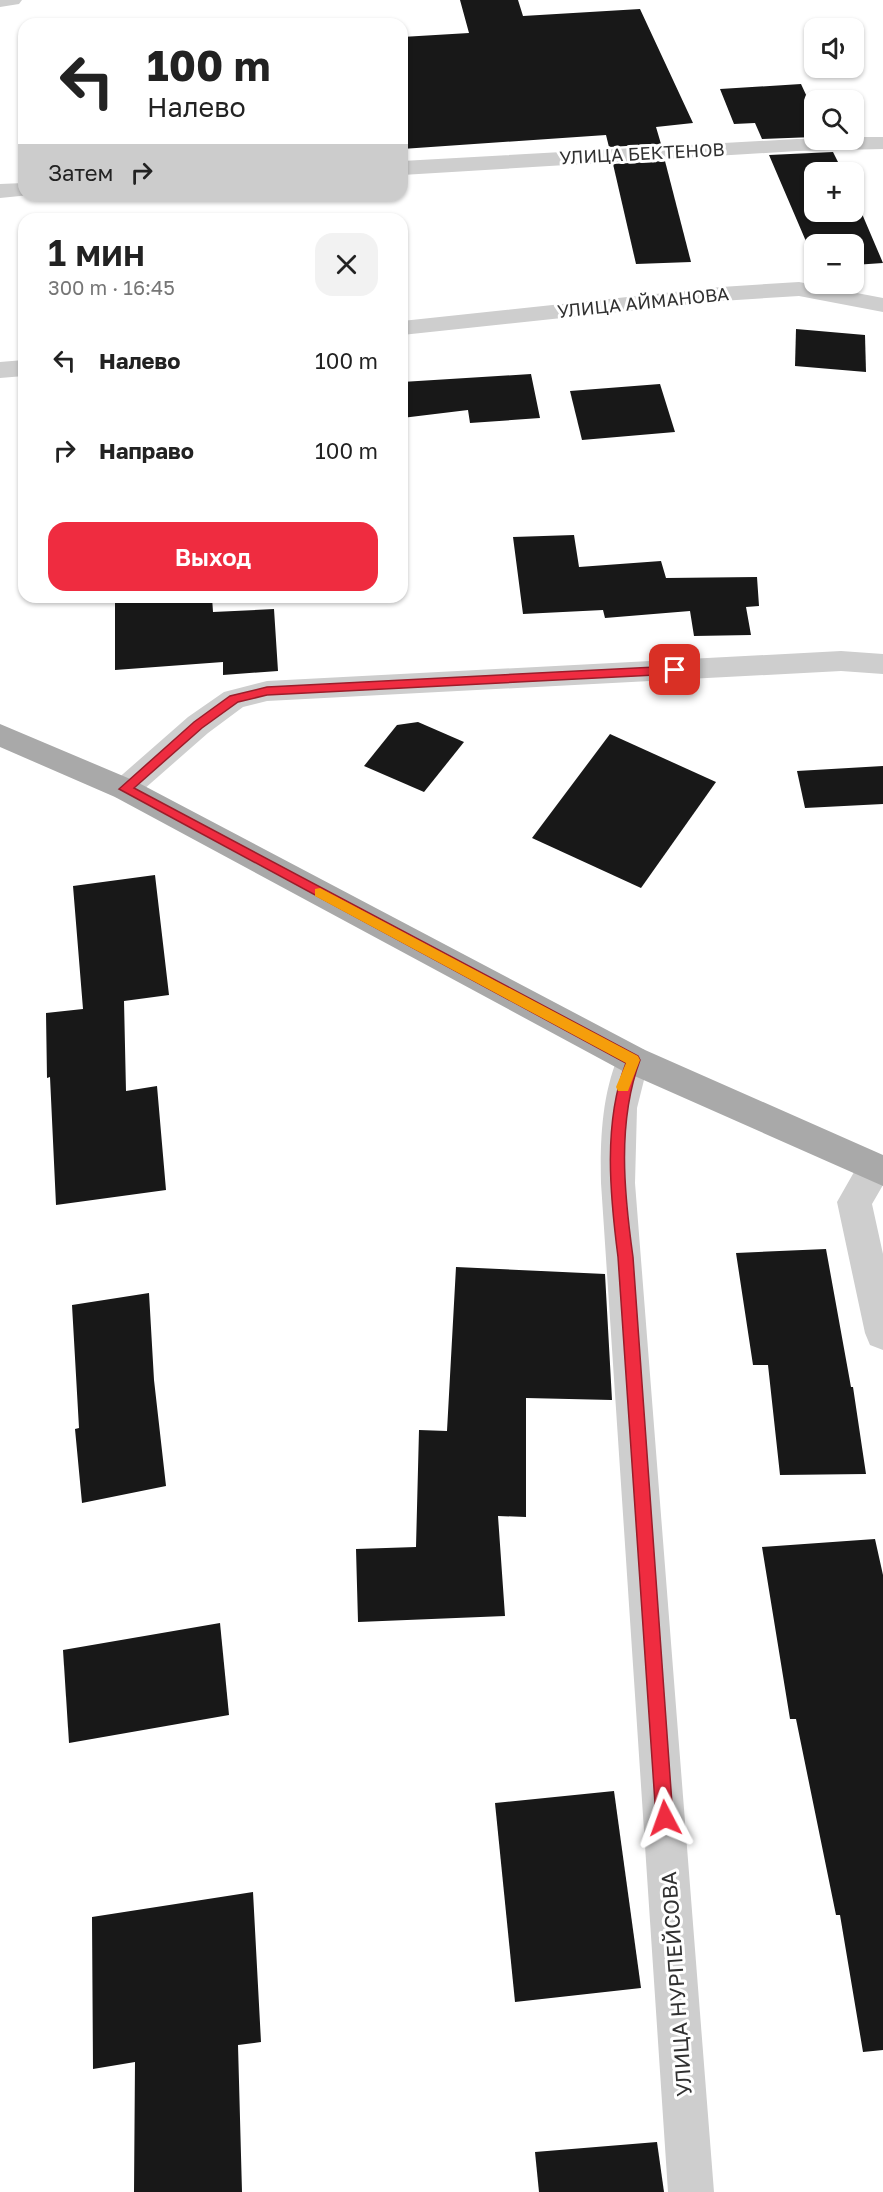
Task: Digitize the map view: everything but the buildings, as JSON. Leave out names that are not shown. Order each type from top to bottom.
[{"type":"main road","points":[[0,735],[125,789],[633,1060],[878,1170]]},
{"type":"street","points":[[0,1],[12,0]]},
{"type":"street","name":"УЛИЦА БЕКТЕНОВ","points":[[408,168],[797,145],[883,143]]},
{"type":"street","points":[[0,191],[18,190]]},
{"type":"street","name":"УЛИЦА АЙМАНОВА","points":[[408,327],[721,294],[799,289],[883,305]]},
{"type":"street","points":[[0,370],[18,368]]},
{"type":"street","points":[[125,789],[198,725],[234,699],[267,691],[841,661],[883,664]]},
{"type":"street","name":"УЛИЦА НУРПЕЙСОВА","points":[[633,1060],[623,1087],[616,1188],[625,1257],[691,2192]]},
{"type":"street","points":[[878,1170],[854,1202],[883,1333]]},
{"type":"slow traffic","points":[[320,893],[633,1060],[623,1087]]},
{"type":"route","points":[[665,1818],[625,1257],[616,1188],[623,1087],[633,1060],[125,789],[198,725],[234,699],[267,691],[675,670]]}]
